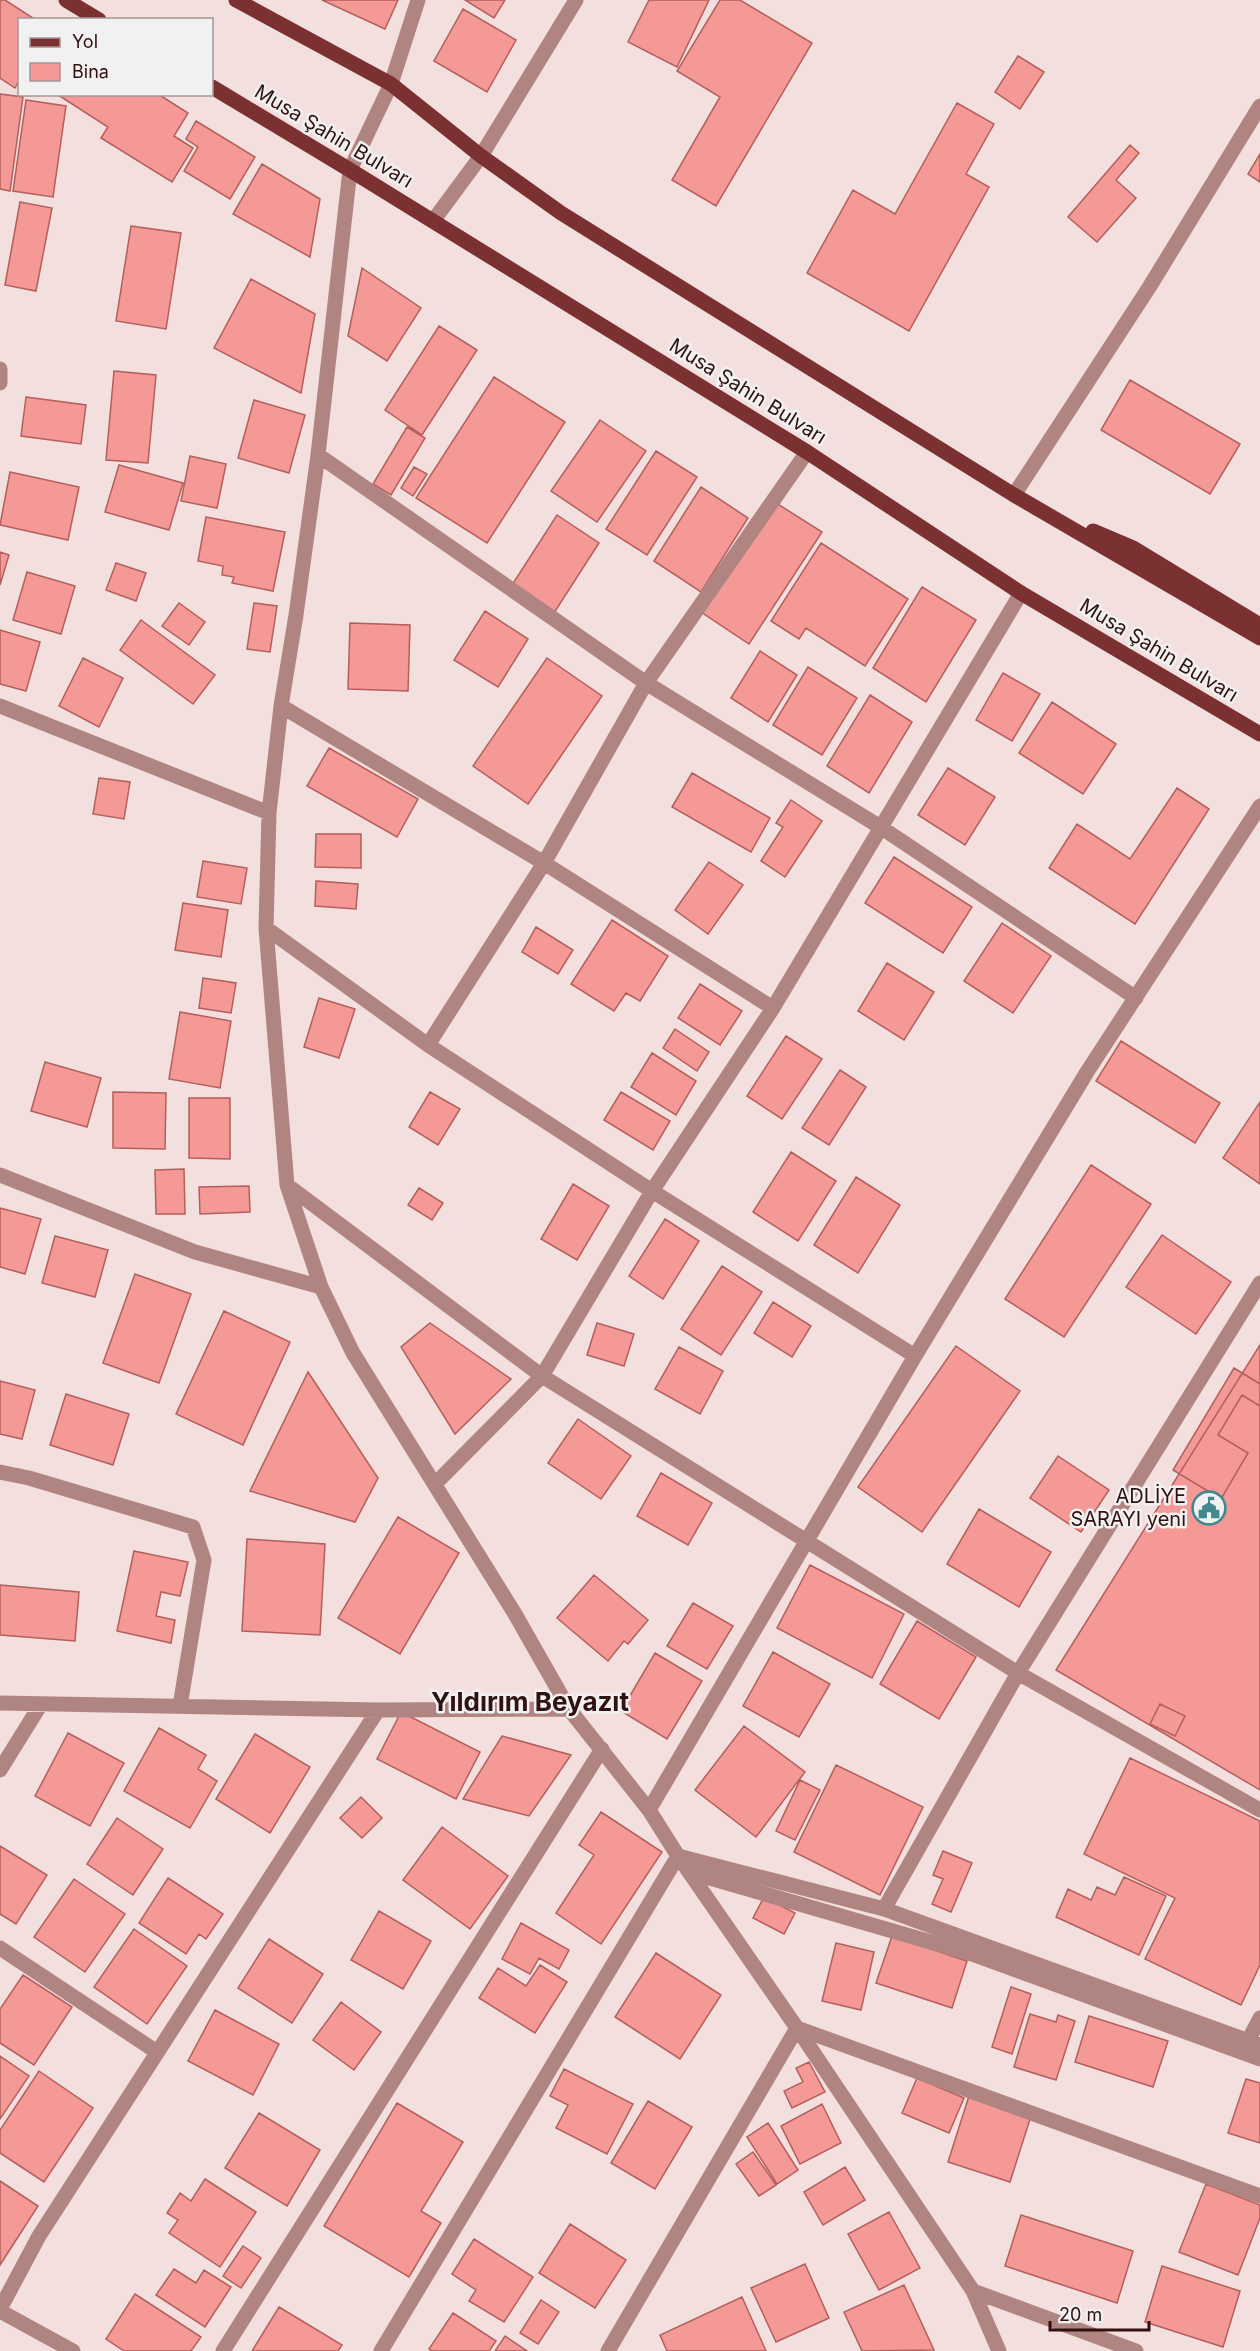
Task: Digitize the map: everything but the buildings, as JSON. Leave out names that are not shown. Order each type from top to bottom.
[{"type":"main road","points":[[66,0],[96,18]]},
{"type":"main road","points":[[236,0],[391,84],[481,156],[561,213],[1014,495],[1260,638]]},
{"type":"main road","name":"Musa Şahin Bulvarı","points":[[213,88],[807,452],[1021,593],[1260,734]]},
{"type":"main road","points":[[1014,495],[1134,548],[1260,625]]},
{"type":"street","points":[[418,0],[391,84],[350,170],[318,456],[281,706],[269,813],[266,928],[287,1185],[321,1287],[353,1353],[515,1614],[569,1709],[603,1749],[649,1810],[678,1856],[797,2028],[973,2291],[999,2351]]},
{"type":"street","points":[[433,221],[481,156],[576,0]]},
{"type":"street","points":[[1014,495],[1150,285],[1260,106]]},
{"type":"street","points":[[0,369],[0,383]]},
{"type":"street","points":[[428,1045],[544,863],[646,683],[807,452]]},
{"type":"street","points":[[318,456],[646,683],[882,828],[1136,998]]},
{"type":"street","points":[[435,1484],[542,1376],[652,1191],[773,1008],[1021,593]]},
{"type":"street","points":[[0,706],[269,813]]},
{"type":"street","points":[[281,706],[544,863],[773,1008]]},
{"type":"street","points":[[649,1810],[915,1356],[1087,1072],[1260,806]]},
{"type":"street","points":[[266,928],[428,1045],[652,1191],[915,1356]]},
{"type":"street","points":[[0,1175],[195,1252],[321,1287]]},
{"type":"street","points":[[287,1185],[542,1376],[1018,1673],[1260,1810]]},
{"type":"street","points":[[884,1910],[1018,1673],[1260,1283]]},
{"type":"street","points":[[0,1472],[29,1478],[193,1527],[204,1560],[180,1706]]},
{"type":"street","points":[[0,1703],[378,1710],[569,1709]]},
{"type":"street","points":[[0,1770],[41,1704]]},
{"type":"street","points":[[73,2351],[0,2310],[39,2236],[378,1710]]},
{"type":"street","points":[[223,2351],[603,1749]]},
{"type":"street","points":[[678,1856],[884,1910],[1254,2043],[1260,2018]]},
{"type":"street","points":[[381,2351],[678,1856]]},
{"type":"street","points":[[689,1872],[972,1954],[1260,2059]]},
{"type":"street","points":[[0,1948],[157,2052]]},
{"type":"street","points":[[797,2028],[1260,2196]]},
{"type":"street","points":[[608,2351],[797,2028]]},
{"type":"street","points":[[973,2291],[1136,2351]]},
{"type":"place","name":"ADLİYE SARAYI yeni","points":[[1209,1508]]},
{"type":"district","name":"Yıldırım Beyazıt","points":[[530,1701]]}]
